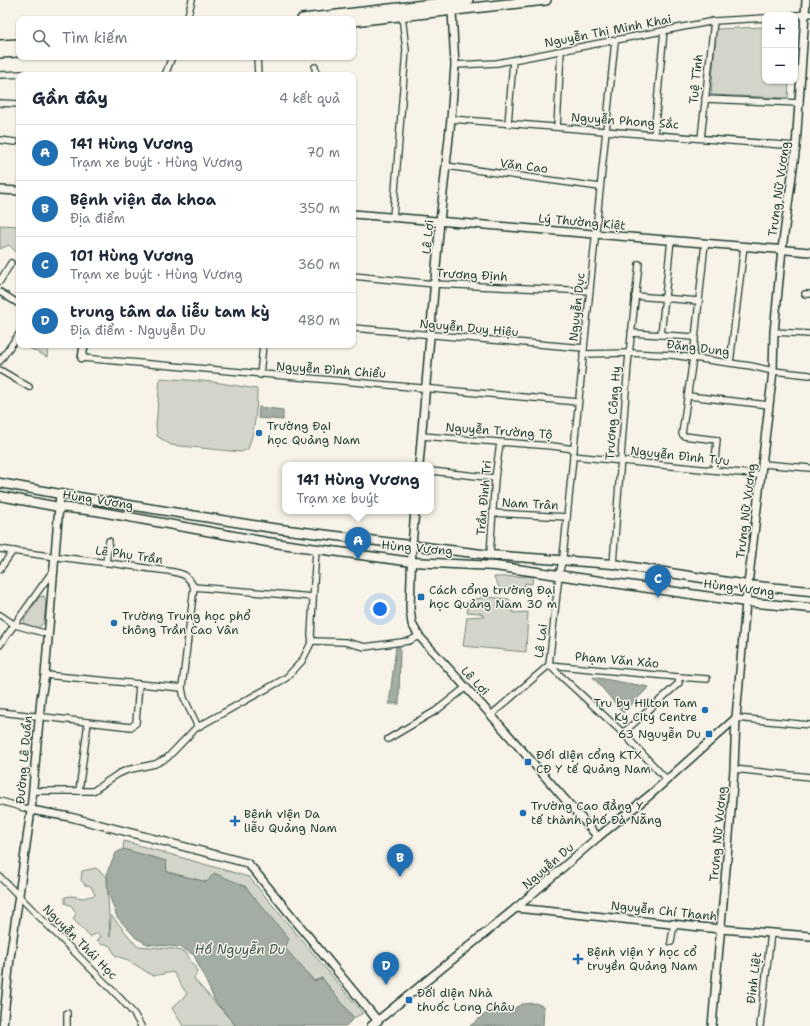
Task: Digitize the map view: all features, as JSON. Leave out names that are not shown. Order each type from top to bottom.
[{"type":"highway","points":[[329,16],[468,0]]},
{"type":"highway","points":[[356,22],[546,0]]},
{"type":"highway","points":[[0,45],[16,44]]},
{"type":"highway","points":[[0,53],[16,52]]},
{"type":"main road","name":"Hùng Vương","points":[[0,482],[60,494],[272,528],[490,555],[613,564],[747,585],[810,591]]},
{"type":"main road","name":"Hùng Vương","points":[[0,496],[59,507],[96,511],[267,542],[316,549],[412,562],[495,566],[746,602],[810,608]]},
{"type":"street","points":[[188,16],[192,0]]},
{"type":"street","name":"Trưng Nữ Vương","points":[[712,1026],[730,824],[736,718],[747,585],[762,475],[773,371],[774,332],[782,249],[796,146],[807,15],[806,0]]},
{"type":"street","name":"Lê Lợi","points":[[419,462],[434,284],[455,65],[452,11]]},
{"type":"street","points":[[393,217],[406,50],[402,16]]},
{"type":"street","name":"Nguyễn Thị Minh Khai","points":[[455,65],[513,61],[714,21],[762,18]]},
{"type":"street","name":"Tuệ Tĩnh","points":[[701,138],[714,21]]},
{"type":"street","points":[[654,135],[664,31]]},
{"type":"street","name":"Nguyễn Dục","points":[[560,575],[615,40]]},
{"type":"street","points":[[557,127],[562,51]]},
{"type":"street","points":[[166,72],[171,60]]},
{"type":"street","points":[[257,60],[258,72]]},
{"type":"street","points":[[508,124],[513,61]]},
{"type":"street","points":[[315,67],[316,72]]},
{"type":"street","points":[[0,75],[16,74]]},
{"type":"street","points":[[705,99],[800,103]]},
{"type":"street","points":[[0,103],[16,104]]},
{"type":"street","name":"Nguyễn Phong Sắc","points":[[451,119],[796,146]]},
{"type":"street","points":[[0,140],[15,142]]},
{"type":"street","name":"Văn Cao","points":[[446,166],[600,187]]},
{"type":"street","points":[[0,190],[16,192]]},
{"type":"street","name":"Lý Thường Kiệt","points":[[356,214],[810,252]]},
{"type":"street","points":[[661,335],[671,240]]},
{"type":"street","points":[[705,243],[693,358],[682,436],[717,440],[714,470]]},
{"type":"street","points":[[730,363],[744,246]]},
{"type":"street","points":[[0,281],[11,263]]},
{"type":"street","name":"Trương Công Hy","points":[[613,564],[629,353],[639,264]]},
{"type":"street","name":"Trương Định","points":[[356,276],[434,284],[590,291]]},
{"type":"street","points":[[0,292],[16,302]]},
{"type":"street","points":[[635,296],[699,301]]},
{"type":"street","name":"Nguyễn Duy Hiệu","points":[[356,328],[584,351]]},
{"type":"street","points":[[774,332],[810,334]]},
{"type":"street","points":[[631,333],[694,337]]},
{"type":"street","points":[[1,358],[16,338]]},
{"type":"street","points":[[82,358],[84,348]]},
{"type":"street","points":[[260,375],[263,348]]},
{"type":"street","name":"Đặng Dung","points":[[584,351],[672,355],[751,366],[773,371],[810,375]]},
{"type":"street","name":"Nguyễn Đình Chiểu","points":[[82,358],[260,375],[578,402]]},
{"type":"street","points":[[0,370],[29,387]]},
{"type":"street","points":[[688,396],[769,405]]},
{"type":"street","name":"Nguyễn Trường Tộ","points":[[422,436],[574,449]]},
{"type":"street","name":"Trần Đình Tri","points":[[490,555],[500,443]]},
{"type":"street","name":"Nguyễn Đình Tựu","points":[[573,456],[762,475]]},
{"type":"street","points":[[763,464],[810,468]]},
{"type":"street","points":[[434,471],[496,478]]},
{"type":"street","name":"Đường Lê Duẩn","points":[[4,1026],[4,988],[10,958],[31,810],[39,717],[45,675],[60,494]]},
{"type":"street","name":"Nam Trân","points":[[493,513],[567,517]]},
{"type":"street","name":"Lê Lợi","points":[[415,514],[410,609],[412,624],[419,636],[465,688],[491,714],[598,837]]},
{"type":"street","points":[[106,562],[110,541]]},
{"type":"street","name":"Lê Phụ Trần","points":[[0,549],[55,558],[106,562],[184,575],[189,578],[194,587]]},
{"type":"street","points":[[32,791],[93,791],[118,774],[127,770],[155,764],[167,758],[191,732],[198,727],[286,678],[302,661],[312,641],[311,635],[316,549]]},
{"type":"street","points":[[0,569],[13,551]]},
{"type":"street","points":[[0,645],[54,568]]},
{"type":"street","name":"Lê Lai","points":[[560,575],[549,665],[623,733],[667,780]]},
{"type":"street","points":[[198,727],[184,698],[182,688],[194,587],[313,597]]},
{"type":"street","points":[[0,615],[14,625],[48,634]]},
{"type":"street","points":[[312,641],[345,642],[365,647],[409,641],[419,636]]},
{"type":"street","points":[[491,714],[549,665]]},
{"type":"street","name":"Phạm Văn Xảo","points":[[549,665],[707,679]]},
{"type":"street","points":[[45,675],[182,688]]},
{"type":"street","points":[[623,733],[680,683],[678,677]]},
{"type":"street","points":[[0,712],[131,727],[136,723],[139,684]]},
{"type":"street","points":[[388,739],[437,710],[465,688]]},
{"type":"street","points":[[736,718],[810,725]]},
{"type":"street","name":"Nguyễn Du","points":[[371,1026],[516,908],[667,780],[736,718]]},
{"type":"street","points":[[79,791],[88,722]]},
{"type":"street","points":[[734,769],[810,777]]},
{"type":"street","points":[[0,801],[31,810],[70,817],[246,864],[253,869],[378,1021]]},
{"type":"street","name":"Nguyễn Thái Học","points":[[0,877],[121,999],[134,1014],[141,1026]]},
{"type":"street","name":"Nguyễn Chí Thanh","points":[[516,908],[810,936]]},
{"type":"street","points":[[671,942],[674,924]]},
{"type":"street","name":"Đinh Liệt","points":[[760,1026],[771,933]]},
{"type":"street","points":[[67,1013],[67,1026]]},
{"type":"shaded area","points":[[762,27],[762,84],[789,84],[788,98],[711,95],[716,29]]},
{"type":"shaded area","points":[[0,225],[16,226],[16,252],[9,245],[0,249]]},
{"type":"shaded area","points":[[29,348],[48,348],[47,357]]},
{"type":"shaded area","points":[[160,378],[214,382],[257,389],[255,419],[248,449],[241,452],[171,445],[157,436],[156,425]]},
{"type":"shaded area","points":[[533,576],[532,584],[525,583],[522,593],[501,591],[494,577]]},
{"type":"shaded area","points":[[44,596],[46,601],[44,623],[38,628],[26,626],[24,620],[39,597]]},
{"type":"shaded area","points":[[487,597],[509,599],[512,603],[513,613],[528,612],[526,652],[463,646],[467,617],[484,616],[480,613],[467,612],[470,600]]},
{"type":"shaded area","points":[[124,841],[249,877],[363,1013],[354,1018],[322,978],[314,981],[285,948],[207,882],[167,872],[166,861],[123,849]]},
{"type":"shaded area","points":[[96,868],[107,877],[110,937],[111,915],[137,946],[175,949],[186,953],[197,971],[194,979],[236,1026],[183,1026],[172,1008],[187,994],[173,972],[153,976],[128,960],[116,956],[110,946],[104,943],[102,945],[97,940],[101,937],[97,933],[90,937],[73,919],[76,914],[72,906],[65,903],[65,897],[72,896],[83,898],[95,895],[91,886],[85,885],[81,880],[82,871]]},
{"type":"water","points":[[259,407],[283,410],[283,420],[258,418]]},
{"type":"water","points":[[396,647],[400,647],[399,704],[389,704]]},
{"type":"water","points":[[593,677],[649,687],[623,713]]},
{"type":"water","name":"Hồ Nguyễn Du","points":[[123,849],[166,861],[167,872],[207,882],[214,873],[245,886],[289,939],[285,948],[314,981],[322,978],[354,1018],[346,1026],[236,1026],[215,1001],[194,955],[180,947],[147,944],[136,938],[117,917],[108,892],[107,872],[116,853]]},
{"type":"water","points":[[536,1003],[544,1007],[543,1026],[470,1026],[493,1008],[498,1009],[504,1014],[522,1004]]},
{"type":"place","name":"Trường Đại học Quảng Nam","points":[[259,433]]},
{"type":"place","name":"141 Hùng Vương","points":[[358,560]]},
{"type":"place","name":"Cách cổng trường Đại học Quảng Nam 30 m","points":[[421,597]]},
{"type":"place","name":"101 Hùng Vương","points":[[658,598]]},
{"type":"place","name":"Trường Trung học phổ thông Trần Cao Vân","points":[[114,623]]},
{"type":"place","name":"Tru by Hilton Tam Ky City Centre","points":[[705,710]]},
{"type":"place","name":"63 Nguyễn Du","points":[[709,734]]},
{"type":"place","name":"Đối diện cổng KTX CĐ Y tế Quảng Nam","points":[[528,762]]},
{"type":"place","name":"Trường Cao đẳng Y tế thành phố Đà Nẵng","points":[[523,813]]},
{"type":"place","name":"Bệnh viện Da liễu Quảng Nam","points":[[235,821]]},
{"type":"place","name":"Bệnh viện đa khoa","points":[[400,877]]},
{"type":"place","name":"Bệnh viện Y học cổ truyền Quảng Nam","points":[[578,959]]},
{"type":"place","name":"trung tâm da liễu tam kỳ","points":[[386,985]]},
{"type":"place","name":"Đối diện Nhà thuốc Long Châu","points":[[409,1000]]}]
